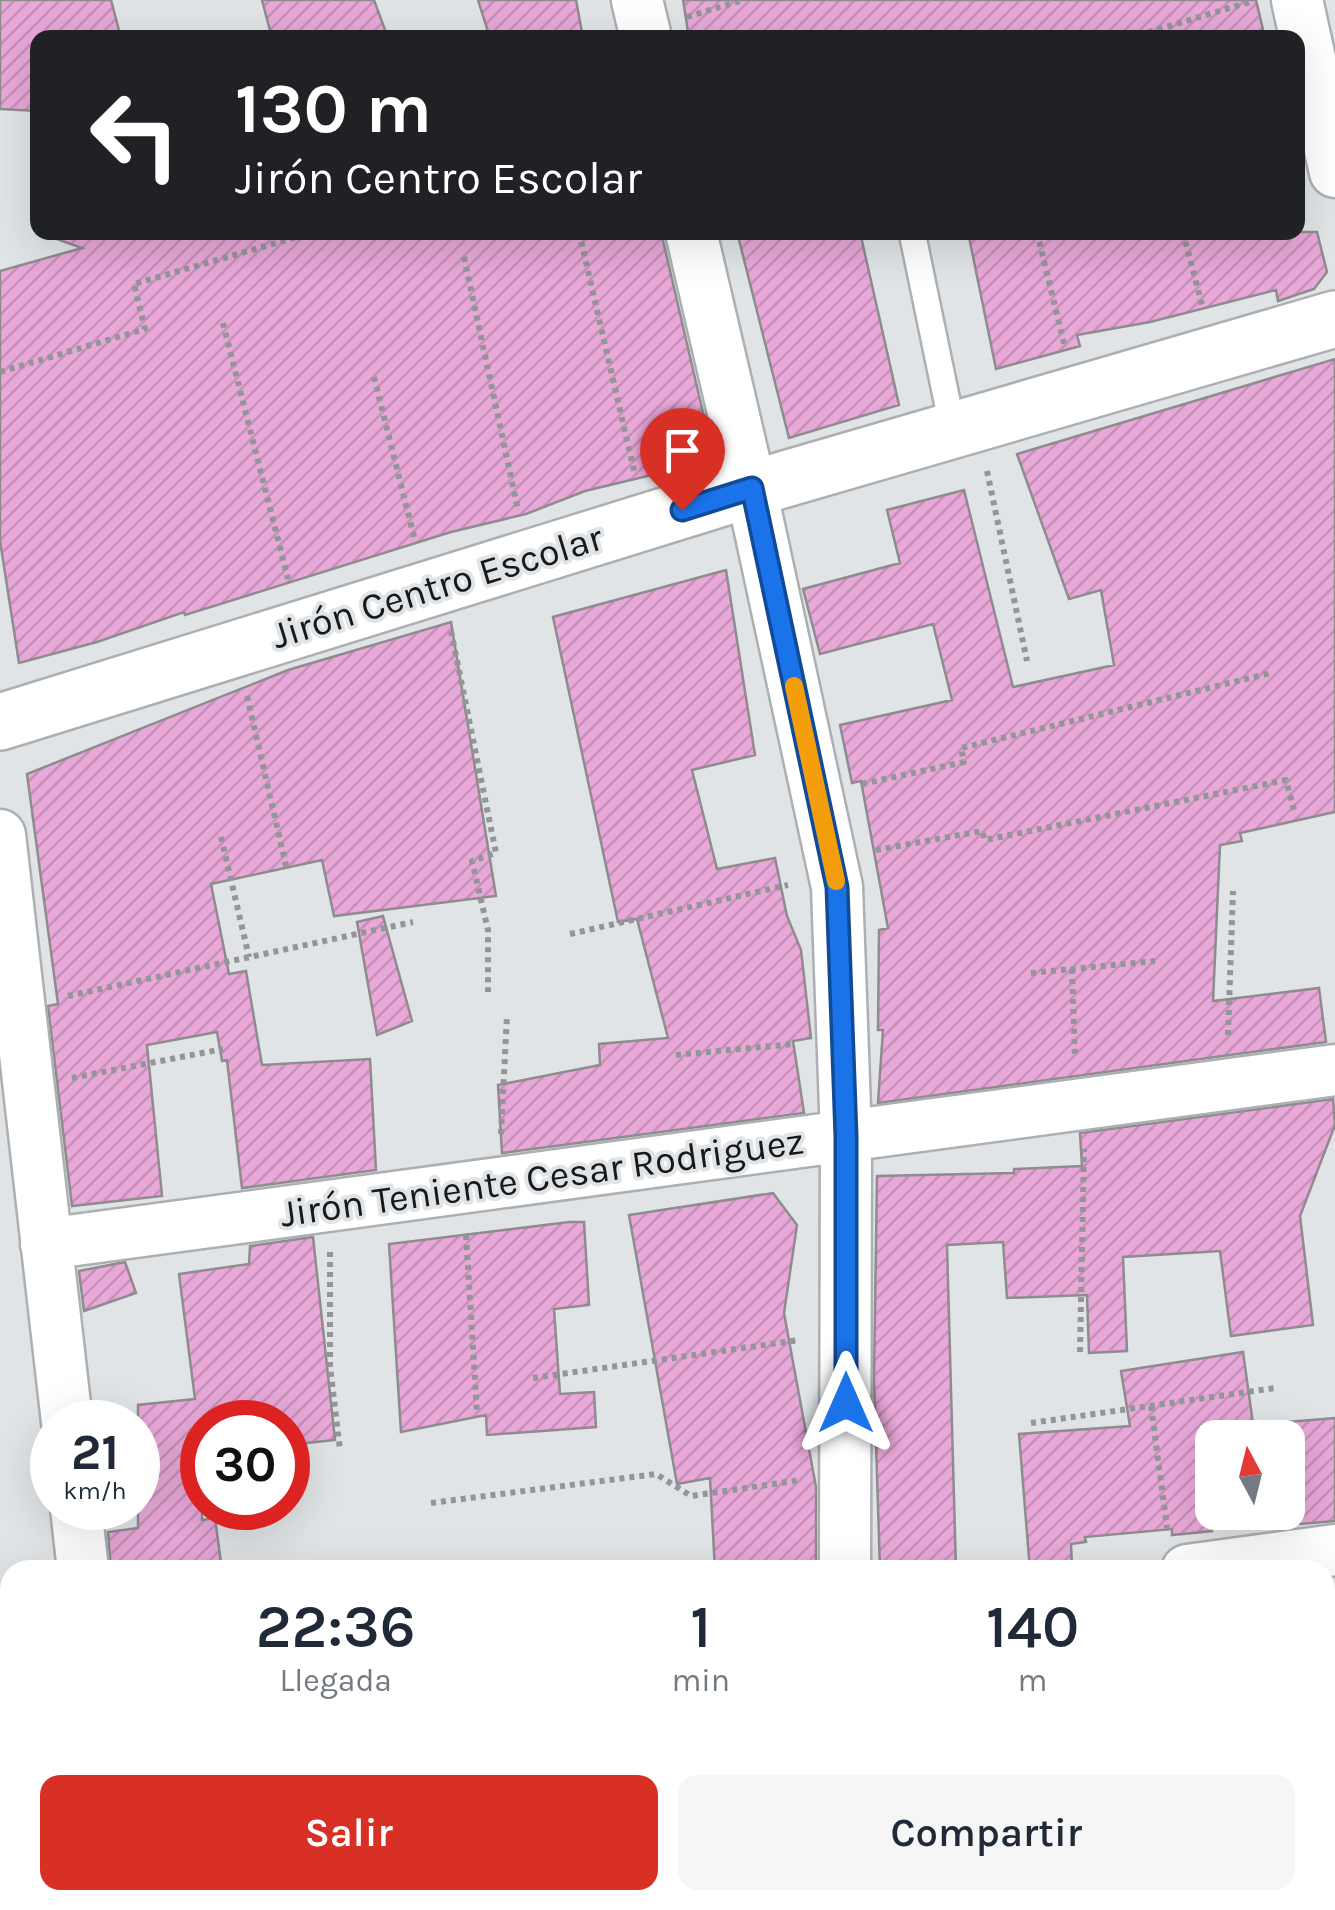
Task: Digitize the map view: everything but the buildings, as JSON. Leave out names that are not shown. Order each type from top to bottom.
[{"type":"street","points":[[637,0],[644,30]]},
{"type":"street","points":[[1297,0],[1304,30]]},
{"type":"street","points":[[1305,36],[1335,172]]},
{"type":"street","points":[[694,240],[752,488],[832,866],[846,1136],[845,1560]]},
{"type":"street","name":"Jirón Centro Escolar","points":[[0,722],[752,488],[1335,319]]},
{"type":"street","points":[[0,835],[64,1400]]},
{"type":"street","name":"Jirón Teniente Cesar Rodriguez","points":[[46,1244],[1335,1070]]},
{"type":"street","points":[[78,1530],[82,1560]]},
{"type":"street","points":[[1178,1552],[1335,1550]]},
{"type":"lane","points":[[914,240],[965,426]]},
{"type":"path","points":[[1156,30],[1256,0]]},
{"type":"path","points":[[0,372],[145,329],[134,284],[286,240]]},
{"type":"path","points":[[581,240],[646,522]]},
{"type":"path","points":[[1039,240],[1076,394]]},
{"type":"path","points":[[1185,240],[1215,354]]},
{"type":"path","points":[[464,257],[528,558]]},
{"type":"path","points":[[222,324],[300,628]]},
{"type":"path","points":[[374,377],[434,587],[496,853],[472,862],[488,930],[488,992]]},
{"type":"path","points":[[965,426],[1028,661]]},
{"type":"path","points":[[236,649],[286,870]]},
{"type":"path","points":[[817,794],[964,762],[961,748],[1270,673]]},
{"type":"path","points":[[570,934],[982,831],[984,840],[1286,780],[1295,814]]},
{"type":"path","points":[[221,836],[249,957]]},
{"type":"path","points":[[1227,1085],[1233,891]]},
{"type":"path","points":[[20,1007],[414,922]]},
{"type":"path","points":[[1031,974],[1155,960]]},
{"type":"path","points":[[1072,969],[1080,1105],[1080,1352]]},
{"type":"path","points":[[477,1413],[481,1186],[506,1015]]},
{"type":"path","points":[[676,1055],[843,1040]]},
{"type":"path","points":[[28,1087],[223,1048]]},
{"type":"path","points":[[330,1206],[330,1366],[340,1450]]},
{"type":"path","points":[[533,1378],[847,1333]]},
{"type":"path","points":[[1031,1423],[1275,1388]]},
{"type":"path","points":[[1151,1406],[1178,1552]]},
{"type":"path","points":[[431,1503],[656,1474],[691,1496],[846,1473]]},
{"type":"slow traffic","points":[[794,686],[836,881]]},
{"type":"route","points":[[682,510],[752,488],[837,887],[846,1136],[846,1403]]}]
